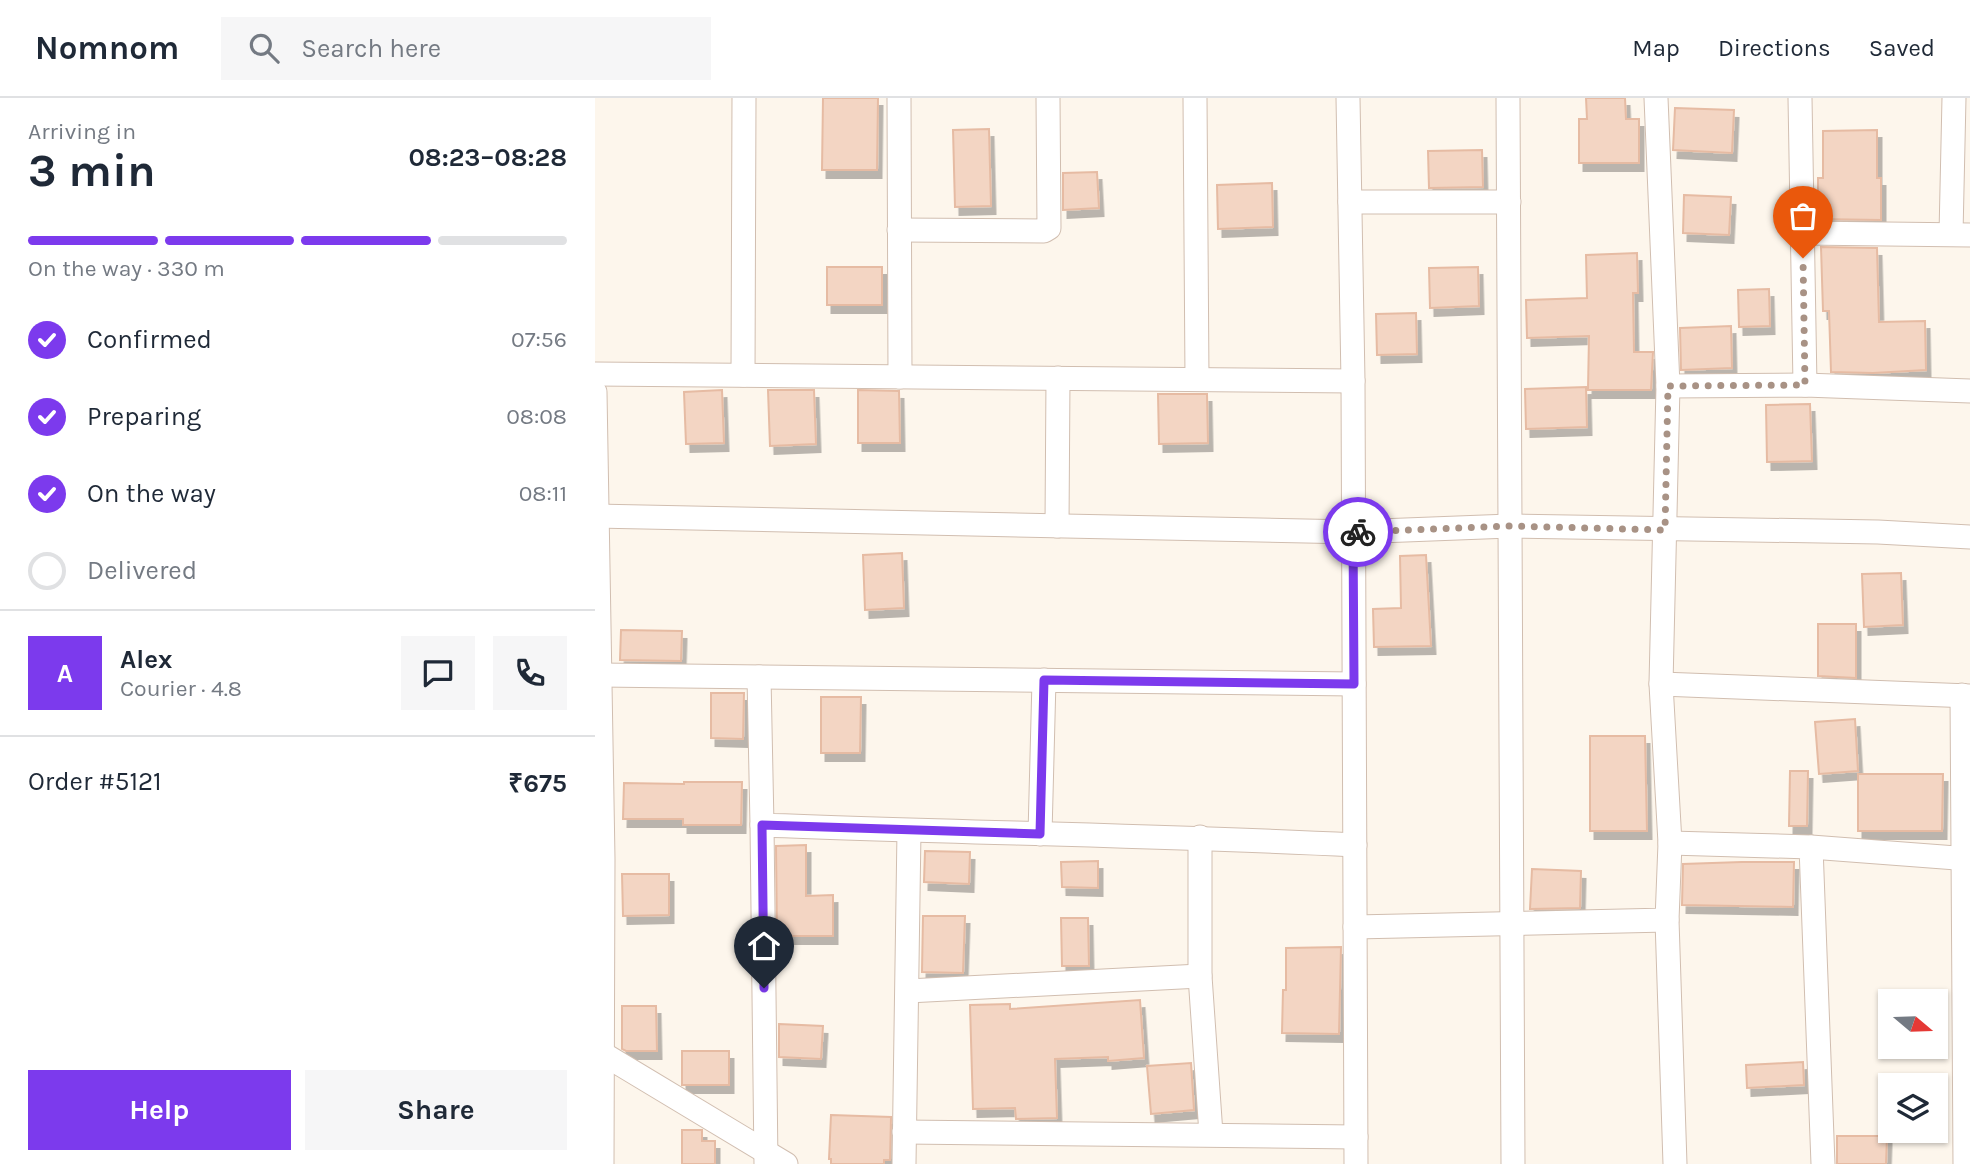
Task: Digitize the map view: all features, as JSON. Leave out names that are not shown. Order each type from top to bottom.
[{"type":"street","points":[[743,375],[744,98]]},
{"type":"street","points":[[899,98],[900,377]]},
{"type":"street","points":[[899,230],[1044,231],[1049,228],[1048,98]]},
{"type":"street","points":[[1195,98],[1197,379]]},
{"type":"street","points":[[1348,98],[1353,381],[1356,1164]]},
{"type":"street","points":[[1508,98],[1513,1164]]},
{"type":"street","points":[[1656,98],[1668,386],[1661,684],[1669,843],[1667,920],[1675,1164]]},
{"type":"street","points":[[1800,98],[1805,385]]},
{"type":"street","points":[[1803,233],[1961,234],[1954,98]]},
{"type":"street","points":[[1350,202],[1509,202]]},
{"type":"street","points":[[595,374],[1353,381]]},
{"type":"street","points":[[1057,526],[1058,378]]},
{"type":"street","points":[[1668,386],[1805,385],[1970,391]]},
{"type":"street","points":[[595,392],[603,859],[598,1051],[602,1164]]},
{"type":"street","points":[[596,516],[1353,532],[1510,526],[1878,532],[1970,537]]},
{"type":"street","points":[[600,675],[1354,684]]},
{"type":"street","points":[[759,677],[772,1160]]},
{"type":"street","points":[[1040,834],[1044,680]]},
{"type":"street","points":[[1661,684],[1966,696],[1968,1036],[1965,1164]]},
{"type":"street","points":[[762,825],[1200,837],[1355,845]]},
{"type":"street","points":[[904,1164],[909,831]]},
{"type":"street","points":[[1200,837],[1201,976],[1211,1135]]},
{"type":"street","points":[[1669,843],[1811,846],[1966,858]]},
{"type":"street","points":[[1811,846],[1823,1164]]},
{"type":"street","points":[[1355,927],[1667,920]]},
{"type":"street","points":[[908,991],[1201,976]]},
{"type":"street","points":[[598,1051],[772,1160]]},
{"type":"street","points":[[904,1132],[1356,1137]]},
{"type":"building","points":[[823,98],[878,98],[877,170],[822,170]]},
{"type":"building","points":[[1586,98],[1625,98],[1626,119],[1639,119],[1639,163],[1579,163],[1579,119],[1587,119]]},
{"type":"building","points":[[1675,108],[1734,110],[1732,153],[1673,150]]},
{"type":"building","points":[[989,129],[991,206],[955,207],[953,130]]},
{"type":"building","points":[[1877,130],[1877,178],[1881,178],[1881,220],[1818,219],[1818,178],[1823,178],[1823,131]]},
{"type":"building","points":[[1482,150],[1483,187],[1429,188],[1428,151]]},
{"type":"building","points":[[1097,172],[1099,208],[1063,210],[1063,173]]},
{"type":"building","points":[[1272,183],[1273,227],[1218,229],[1217,185]]},
{"type":"building","points":[[1684,195],[1731,197],[1729,235],[1683,233]]},
{"type":"building","points":[[1821,247],[1877,248],[1879,322],[1925,321],[1926,370],[1831,372],[1829,311],[1823,311]]},
{"type":"building","points":[[1637,253],[1638,293],[1633,293],[1634,352],[1653,352],[1651,390],[1588,390],[1589,336],[1527,338],[1526,300],[1587,298],[1586,255]]},
{"type":"building","points":[[827,267],[882,267],[882,305],[827,305]]},
{"type":"building","points":[[1478,267],[1479,306],[1430,308],[1429,268]]},
{"type":"building","points":[[1769,289],[1770,326],[1739,327],[1738,290]]},
{"type":"building","points":[[1416,313],[1417,354],[1377,355],[1376,314]]},
{"type":"building","points":[[1731,326],[1732,368],[1681,370],[1680,328]]},
{"type":"building","points":[[1586,387],[1587,427],[1526,429],[1525,389]]},
{"type":"building","points":[[722,390],[724,443],[686,444],[684,392]]},
{"type":"building","points":[[768,390],[814,390],[816,444],[770,446]]},
{"type":"building","points":[[858,390],[899,391],[900,443],[858,443]]},
{"type":"building","points":[[1158,394],[1207,394],[1208,443],[1159,444]]},
{"type":"building","points":[[1810,404],[1812,461],[1767,462],[1766,405]]},
{"type":"building","points":[[902,553],[904,608],[865,610],[863,555]]},
{"type":"building","points":[[1426,555],[1431,646],[1374,647],[1373,609],[1401,608],[1400,556]]},
{"type":"building","points":[[1901,573],[1903,625],[1864,627],[1862,574]]},
{"type":"building","points":[[1818,624],[1856,624],[1856,678],[1818,676]]},
{"type":"building","points":[[621,630],[682,631],[681,661],[620,660]]},
{"type":"building","points":[[711,693],[744,693],[743,739],[711,738]]},
{"type":"building","points":[[821,697],[861,697],[860,753],[821,753]]},
{"type":"building","points":[[1855,719],[1858,771],[1819,774],[1815,722]]},
{"type":"building","points":[[1590,736],[1645,736],[1647,831],[1590,831]]},
{"type":"building","points":[[1790,771],[1808,771],[1807,826],[1789,826]]},
{"type":"building","points":[[1858,774],[1943,774],[1942,831],[1858,831]]},
{"type":"building","points":[[742,782],[741,825],[683,825],[683,819],[623,819],[624,783]]},
{"type":"building","points":[[806,845],[806,896],[833,895],[833,936],[777,936],[776,846]]},
{"type":"building","points":[[925,851],[970,852],[969,884],[924,882]]},
{"type":"building","points":[[1098,861],[1098,888],[1062,887],[1061,862]]},
{"type":"building","points":[[1794,862],[1793,907],[1682,905],[1683,864]]},
{"type":"building","points":[[1532,869],[1581,871],[1580,908],[1530,909]]},
{"type":"building","points":[[622,874],[669,874],[669,915],[623,916]]},
{"type":"building","points":[[923,916],[965,916],[963,973],[922,972]]},
{"type":"building","points":[[1061,918],[1088,918],[1089,966],[1062,966]]},
{"type":"building","points":[[1341,947],[1339,1034],[1282,1033],[1286,948]]},
{"type":"building","points":[[1140,1000],[1144,1058],[1108,1061],[1108,1057],[1055,1059],[1057,1118],[1016,1119],[1015,1108],[973,1109],[970,1005],[1010,1004],[1010,1009]]},
{"type":"building","points":[[622,1006],[656,1006],[657,1051],[622,1049]]},
{"type":"building","points":[[779,1024],[823,1026],[821,1059],[779,1057]]},
{"type":"building","points":[[682,1051],[729,1051],[729,1085],[682,1085]]},
{"type":"building","points":[[1803,1062],[1804,1085],[1747,1088],[1746,1065]]},
{"type":"building","points":[[1191,1063],[1194,1110],[1151,1114],[1147,1066]]},
{"type":"building","points":[[831,1115],[891,1117],[890,1160],[884,1160],[884,1164],[831,1164]]},
{"type":"building","points":[[682,1130],[702,1130],[702,1141],[715,1141],[715,1164],[682,1164]]},
{"type":"building","points":[[1837,1136],[1878,1136],[1878,1143],[1887,1143],[1886,1164],[1837,1164]]},
{"type":"way so far","points":[[1358,532],[1510,526],[1665,530],[1668,386],[1805,385],[1803,258]]},
{"type":"route","points":[[764,988],[762,825],[1040,834],[1044,680],[1354,684],[1353,532],[1358,532]]}]
